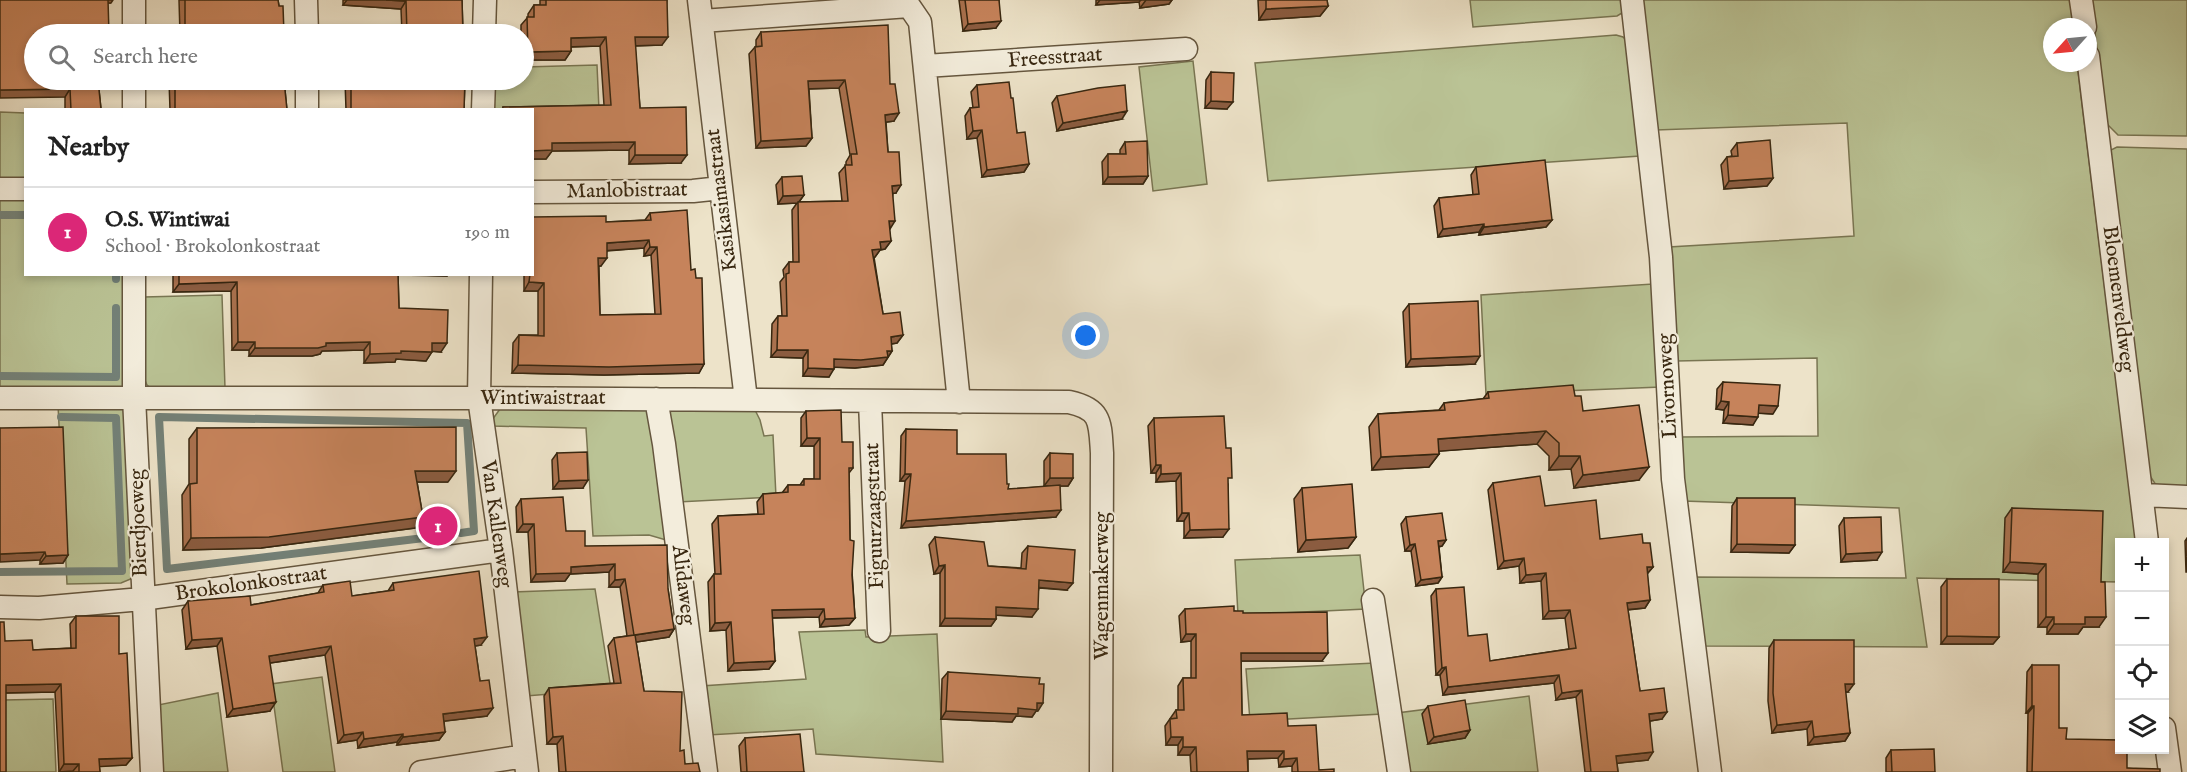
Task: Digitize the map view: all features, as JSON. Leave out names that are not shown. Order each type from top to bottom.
[{"type":"street","points":[[134,0],[134,24]]},
{"type":"street","points":[[306,0],[307,24]]},
{"type":"street","points":[[484,24],[485,0]]},
{"type":"street","name":"Livornoweg","points":[[1632,0],[1661,257],[1673,479],[1710,772]]},
{"type":"street","points":[[2081,0],[2084,18]]},
{"type":"street","points":[[700,10],[909,6],[920,22],[959,402]]},
{"type":"street","name":"Kasikasimastraat","points":[[700,10],[746,400]]},
{"type":"street","name":"Freesstraat","points":[[925,66],[1186,49]]},
{"type":"street","name":"Bloemenveldweg","points":[[2090,72],[2147,538]]},
{"type":"street","points":[[134,90],[134,108]]},
{"type":"street","points":[[307,90],[307,108]]},
{"type":"street","points":[[483,108],[484,90]]},
{"type":"street","name":"Manlobistraat","points":[[534,192],[693,191],[721,188]]},
{"type":"street","points":[[0,189],[24,189]]},
{"type":"street","name":"Bierdjoeweg","points":[[134,276],[134,397],[152,772]]},
{"type":"street","name":"Van Kallenweg","points":[[481,276],[479,398],[501,550],[526,764]]},
{"type":"street","name":"Wintiwaistraat","points":[[0,398],[656,399],[1069,402],[1085,405]]},
{"type":"street","name":"Alidaweg","points":[[656,399],[664,444],[706,772]]},
{"type":"street","name":"Figuurzaagstraat","points":[[870,401],[879,631]]},
{"type":"street","name":"Wagenmakerweg","points":[[1085,405],[1097,417],[1102,453],[1101,772]]},
{"type":"street","points":[[2143,495],[2187,497]]},
{"type":"street","name":"Brokolonkostraat","points":[[0,607],[39,608],[142,599],[501,550]]},
{"type":"street","points":[[1373,600],[1398,772]]},
{"type":"street","points":[[2167,754],[2169,772]]},
{"type":"street","points":[[422,772],[526,764]]},
{"type":"green space","points":[[1470,0],[1623,0],[1622,13],[1617,16],[1473,27]]},
{"type":"green space","points":[[1640,0],[2070,0],[2072,18],[2043,18],[2043,72],[2078,72],[2136,538],[2115,538],[2115,582],[1917,578],[1927,647],[1701,646],[1693,577],[1906,578],[1899,508],[1683,501],[1679,437],[1818,436],[1817,358],[1677,361],[1669,247],[1854,236],[1847,123],[1656,130]]},
{"type":"green space","points":[[2091,0],[2187,0],[2187,136],[2118,135],[2106,123],[2097,49],[2097,18],[2093,18]]},
{"type":"green space","points":[[1616,35],[1627,41],[1640,156],[1268,181],[1255,63]]},
{"type":"green space","points":[[1193,61],[1207,184],[1153,191],[1139,67]]},
{"type":"green space","points":[[597,65],[599,110],[491,108],[491,90],[534,90],[534,67]]},
{"type":"green space","points":[[0,112],[24,113],[24,182],[0,181]]},
{"type":"green space","points":[[2117,147],[2187,149],[2187,489],[2156,485],[2150,476],[2108,156],[2111,150]]},
{"type":"green space","points":[[0,199],[24,199],[24,276],[126,276],[126,383],[122,388],[0,389]]},
{"type":"green space","points":[[1653,284],[1661,387],[1486,394],[1481,295]]},
{"type":"green space","points":[[222,295],[225,388],[152,389],[144,378],[144,297]]},
{"type":"green space","points":[[116,404],[126,411],[133,578],[121,583],[67,584],[58,405]]},
{"type":"green space","points":[[633,405],[652,412],[666,540],[649,535],[593,536],[586,428],[492,426],[492,420],[500,409]]},
{"type":"green space","points":[[753,406],[764,436],[773,435],[776,497],[678,502],[668,414],[675,408]]},
{"type":"green space","points":[[1360,555],[1366,609],[1238,615],[1235,560]]},
{"type":"green space","points":[[595,589],[611,689],[526,696],[513,592]]},
{"type":"green space","points":[[865,630],[866,637],[937,634],[943,762],[816,754],[813,729],[708,735],[701,686],[806,679],[799,632]]},
{"type":"green space","points":[[1375,663],[1382,714],[1250,721],[1246,669]]},
{"type":"green space","points":[[322,677],[335,772],[283,772],[271,684]]},
{"type":"green space","points":[[218,693],[228,772],[161,772],[158,705]]},
{"type":"green space","points":[[1529,696],[1538,772],[1406,772],[1397,713]]},
{"type":"green space","points":[[53,699],[56,772],[6,772],[4,700]]},
{"type":"building","points":[[0,0],[108,0],[109,24],[24,24],[24,90],[0,90]]},
{"type":"building","points":[[185,0],[278,0],[279,6],[283,6],[284,24],[185,24]]},
{"type":"building","points":[[386,0],[462,0],[463,24],[407,24],[406,1]]},
{"type":"building","points":[[546,0],[667,0],[668,37],[635,37],[640,108],[686,107],[687,155],[635,155],[635,142],[552,143],[552,150],[534,151],[534,108],[503,107],[611,105],[606,37],[571,38],[571,51],[534,52],[534,24],[527,24],[527,17],[534,17],[534,5],[546,5]]},
{"type":"building","points":[[965,0],[999,0],[1001,21],[968,24]]},
{"type":"building","points":[[1266,0],[1327,0],[1328,6],[1266,9]]},
{"type":"building","points":[[888,25],[890,84],[895,84],[899,113],[885,115],[888,152],[899,152],[901,185],[892,186],[895,221],[889,221],[891,241],[880,242],[881,249],[872,250],[883,314],[900,312],[903,335],[891,337],[892,351],[887,351],[888,357],[861,360],[834,359],[834,369],[808,368],[808,350],[777,350],[778,316],[787,316],[786,274],[789,273],[789,262],[799,262],[798,202],[848,201],[845,165],[852,165],[851,154],[857,154],[845,80],[808,81],[812,138],[761,141],[755,47],[762,46],[761,32]]},
{"type":"building","points":[[1211,72],[1234,73],[1233,102],[1211,101]]},
{"type":"building","points":[[1009,82],[1017,133],[1025,132],[1029,164],[987,170],[982,130],[973,131],[970,108],[979,107],[977,85]]},
{"type":"building","points":[[1125,85],[1127,111],[1063,123],[1057,96]]},
{"type":"building","points":[[70,90],[99,90],[101,108],[71,108]]},
{"type":"building","points":[[175,90],[285,90],[287,108],[175,108]]},
{"type":"building","points":[[351,90],[465,90],[464,108],[351,108]]},
{"type":"building","points":[[1770,140],[1773,178],[1729,181],[1727,157],[1738,156],[1737,143]]},
{"type":"building","points":[[1147,141],[1148,176],[1108,177],[1108,154],[1126,154],[1125,142]]},
{"type":"building","points":[[1545,160],[1552,220],[1443,229],[1439,198],[1479,194],[1476,167]]},
{"type":"building","points":[[802,176],[804,195],[783,196],[782,177]]},
{"type":"building","points":[[687,210],[691,270],[695,269],[696,278],[702,278],[704,364],[609,367],[518,365],[519,335],[544,336],[544,283],[529,282],[530,276],[534,276],[534,217],[606,216],[606,222],[651,220],[650,213]],"holes":[[[649,240],[650,247],[657,247],[661,314],[600,315],[598,258],[607,258],[607,243]]]},
{"type":"building","points":[[179,276],[398,276],[399,308],[448,310],[447,343],[432,343],[432,352],[401,351],[401,353],[370,354],[370,342],[326,343],[326,346],[318,348],[255,348],[255,342],[238,342],[237,282],[179,284]]},
{"type":"building","points":[[1478,301],[1480,356],[1411,359],[1409,304]]},
{"type":"building","points":[[1723,382],[1780,385],[1778,406],[1759,405],[1758,417],[1728,415],[1729,402],[1721,401]]},
{"type":"building","points":[[1573,385],[1575,396],[1581,396],[1583,411],[1639,405],[1649,467],[1583,475],[1580,456],[1559,456],[1559,443],[1546,431],[1438,439],[1439,454],[1381,457],[1378,414],[1445,410],[1444,403],[1489,398],[1488,392]]},
{"type":"building","points":[[841,410],[842,442],[853,442],[853,468],[849,468],[850,540],[854,541],[852,575],[855,618],[825,619],[824,609],[772,610],[775,661],[734,663],[731,622],[715,623],[714,574],[721,574],[718,516],[764,514],[763,494],[788,492],[788,485],[804,485],[804,479],[820,479],[820,438],[807,438],[806,411]]},
{"type":"building","points":[[1224,416],[1226,448],[1231,448],[1232,478],[1228,478],[1229,529],[1190,530],[1189,513],[1182,513],[1181,473],[1161,474],[1161,465],[1156,465],[1154,418]]},
{"type":"building","points":[[63,427],[68,555],[46,556],[45,552],[0,554],[0,428]]},
{"type":"building","points":[[456,427],[456,471],[415,471],[423,517],[269,537],[191,538],[190,484],[197,483],[197,428]]},
{"type":"building","points":[[906,429],[957,430],[957,454],[1006,454],[1008,489],[1060,485],[1061,510],[906,521],[911,474],[905,474]]},
{"type":"building","points":[[587,452],[588,480],[559,481],[557,453]]},
{"type":"building","points":[[1050,453],[1073,454],[1073,478],[1050,478]]},
{"type":"building","points":[[1540,476],[1545,506],[1596,500],[1600,539],[1642,534],[1643,543],[1650,543],[1653,567],[1647,567],[1650,600],[1627,603],[1640,691],[1664,688],[1667,712],[1649,714],[1653,752],[1616,756],[1618,772],[1591,772],[1582,690],[1562,693],[1559,675],[1448,687],[1446,667],[1442,668],[1436,589],[1464,587],[1468,636],[1487,634],[1490,661],[1576,648],[1570,610],[1549,611],[1546,573],[1526,575],[1524,558],[1504,561],[1493,483]]},
{"type":"building","points":[[1352,484],[1356,537],[1306,540],[1302,488]]},
{"type":"building","points":[[563,497],[566,531],[585,531],[585,546],[667,545],[668,589],[674,629],[635,635],[644,691],[682,692],[680,751],[684,750],[685,764],[698,763],[700,772],[566,772],[563,736],[553,737],[549,688],[621,683],[614,638],[634,635],[625,579],[615,580],[615,564],[571,567],[571,573],[536,574],[534,524],[523,524],[521,499]]},
{"type":"building","points":[[1737,498],[1795,498],[1795,545],[1737,544]]},
{"type":"building","points":[[2012,508],[2103,511],[2101,582],[2105,582],[2106,617],[2085,617],[2085,624],[2054,624],[2054,617],[2046,617],[2046,564],[2010,562]]},
{"type":"building","points":[[1442,513],[1446,540],[1438,541],[1442,577],[1421,580],[1415,544],[1410,545],[1406,517]]},
{"type":"building","points":[[1881,517],[1882,552],[1846,554],[1844,518]]},
{"type":"building","points":[[935,537],[984,542],[988,566],[1026,569],[1028,546],[1075,550],[1073,583],[1039,580],[1038,609],[996,607],[996,619],[945,618],[945,565],[939,566]]},
{"type":"building","points":[[479,571],[487,637],[474,639],[480,681],[489,680],[493,708],[443,714],[445,732],[364,739],[363,732],[344,735],[331,646],[269,656],[276,702],[233,709],[222,638],[192,640],[188,601],[250,596],[251,605],[324,592],[323,585],[350,581],[352,596],[394,590],[393,583]]},
{"type":"building","points":[[1947,579],[1999,579],[1999,637],[1947,636]]},
{"type":"building","points":[[1234,606],[1234,611],[1243,611],[1243,613],[1327,612],[1328,653],[1241,653],[1242,715],[1287,713],[1288,726],[1316,725],[1319,770],[1334,769],[1334,772],[1298,772],[1297,758],[1284,759],[1284,751],[1247,751],[1248,772],[1197,772],[1196,747],[1183,747],[1183,737],[1171,737],[1170,719],[1177,718],[1176,710],[1184,710],[1183,678],[1196,678],[1196,634],[1186,634],[1185,609]]},
{"type":"building","points":[[76,616],[119,616],[119,654],[127,653],[132,758],[99,759],[100,772],[79,772],[79,764],[64,764],[61,684],[6,685],[6,772],[0,772],[0,622],[4,622],[5,641],[32,640],[33,650],[76,648]]},
{"type":"building","points":[[1774,640],[1854,640],[1854,684],[1845,684],[1850,733],[1814,737],[1812,721],[1777,725],[1773,693]]},
{"type":"building","points":[[2032,665],[2059,665],[2059,728],[2067,728],[2066,739],[2115,740],[2115,754],[2127,754],[2127,768],[2160,769],[2160,772],[2032,772],[2034,706],[2032,706]]},
{"type":"building","points":[[948,672],[1040,678],[1039,684],[1044,684],[1043,703],[1037,703],[1037,710],[1018,708],[1018,714],[946,711]]},
{"type":"building","points":[[1465,700],[1470,730],[1434,737],[1428,706]]},
{"type":"building","points":[[800,734],[804,772],[747,772],[745,738]]},
{"type":"building","points":[[1934,749],[1935,772],[1892,772],[1891,750]]},
{"type":"waterway","points":[[0,215],[24,215]]},
{"type":"waterway","points":[[0,376],[116,377],[116,308]]},
{"type":"waterway","points":[[0,572],[122,571],[116,418],[61,417]]},
{"type":"waterway","points":[[424,538],[167,569],[159,417],[467,423],[474,531],[461,533]]},
{"type":"place","name":"O.S. Wintiwai","points":[[438,526]]}]
